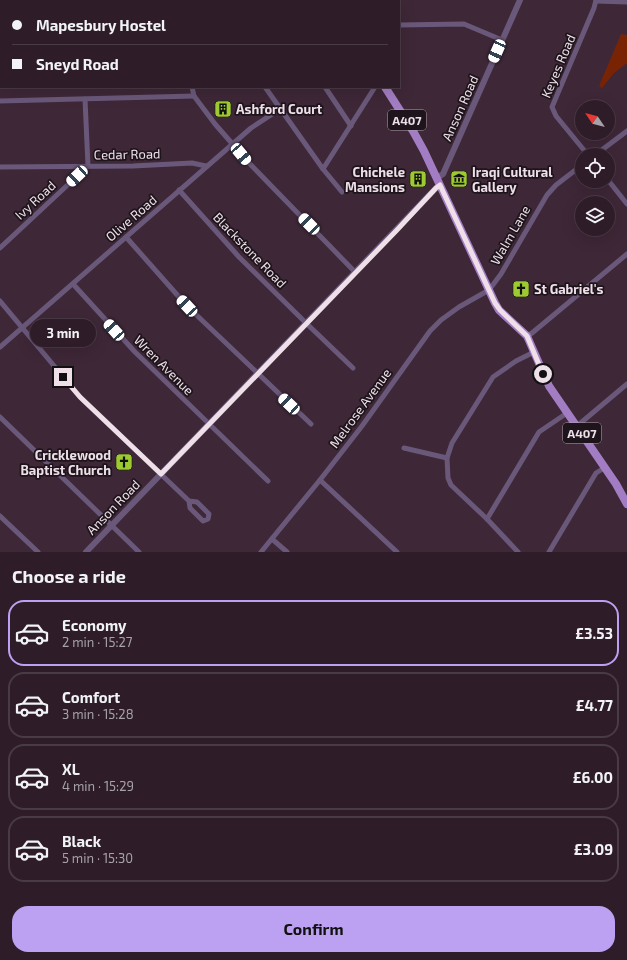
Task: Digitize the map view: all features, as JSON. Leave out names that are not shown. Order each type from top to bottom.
[{"type":"main road","name":"A407","points":[[386,88],[413,131],[439,181],[495,303],[500,310],[527,336],[549,386],[622,494],[627,504]]},
{"type":"street","name":"Anson Road","points":[[86,552],[436,188],[520,0]]},
{"type":"street","points":[[596,0],[627,2]]},
{"type":"street","name":"Keyes Road","points":[[582,148],[556,116],[552,107],[596,0]]},
{"type":"street","points":[[400,25],[464,24],[502,40]]},
{"type":"street","points":[[192,88],[194,96],[215,124],[250,164],[355,272]]},
{"type":"street","points":[[266,88],[323,169],[342,192]]},
{"type":"street","points":[[326,88],[351,126]]},
{"type":"street","points":[[323,169],[374,88]]},
{"type":"street","points":[[0,100],[194,96]]},
{"type":"street","points":[[85,99],[88,166]]},
{"type":"street","name":"Olive Road","points":[[0,347],[250,128],[280,109]]},
{"type":"street","points":[[604,148],[627,131]]},
{"type":"street","name":"Cedar Road","points":[[0,166],[88,166],[192,163],[206,166]]},
{"type":"street","name":"Ivy Road","points":[[0,248],[88,166]]},
{"type":"street","name":"Walm Lane","points":[[489,290],[501,274],[547,195],[556,185],[575,170]]},
{"type":"street","points":[[614,188],[627,204]]},
{"type":"street","name":"Blackstone Road","points":[[179,190],[239,257],[306,324],[353,368]]},
{"type":"street","points":[[126,237],[187,306],[311,424]]},
{"type":"street","points":[[527,336],[627,254]]},
{"type":"street","name":"Wren Avenue","points":[[73,284],[135,352],[268,481]]},
{"type":"street","name":"Melrose Avenue","points":[[261,552],[362,426],[430,331],[441,320],[459,307],[489,290]]},
{"type":"street","points":[[0,301],[80,397],[189,501]]},
{"type":"street","points":[[518,552],[487,519],[451,486],[448,478],[447,458],[452,443],[493,377],[516,360],[534,352]]},
{"type":"street","points":[[577,426],[627,384]]},
{"type":"street","points":[[487,519],[539,432],[567,413]]},
{"type":"street","points":[[0,417],[139,552]]},
{"type":"street","points":[[404,448],[447,458]]},
{"type":"street","points":[[549,552],[596,473],[604,468]]},
{"type":"street","points":[[320,480],[397,552]]},
{"type":"street","points":[[0,516],[38,552]]},
{"type":"street","points":[[272,539],[287,552]]},
{"type":"shaded area","points":[[621,34],[627,35],[627,63],[614,73],[602,88],[599,86]]},
{"type":"place","name":"Ashford Court","points":[[223,109]]},
{"type":"place","name":"Chichele Mansions","points":[[418,179]]},
{"type":"place","name":"Iraqi Cultural Gallery","points":[[459,179]]},
{"type":"place","name":"St Gabriel's","points":[[521,289]]},
{"type":"place","name":"Cricklewood Baptist Church","points":[[124,462]]},
{"type":"route","points":[[63,377],[80,397],[120,433],[161,474],[440,185],[480,274],[495,303],[500,310],[527,336],[543,374]]}]
